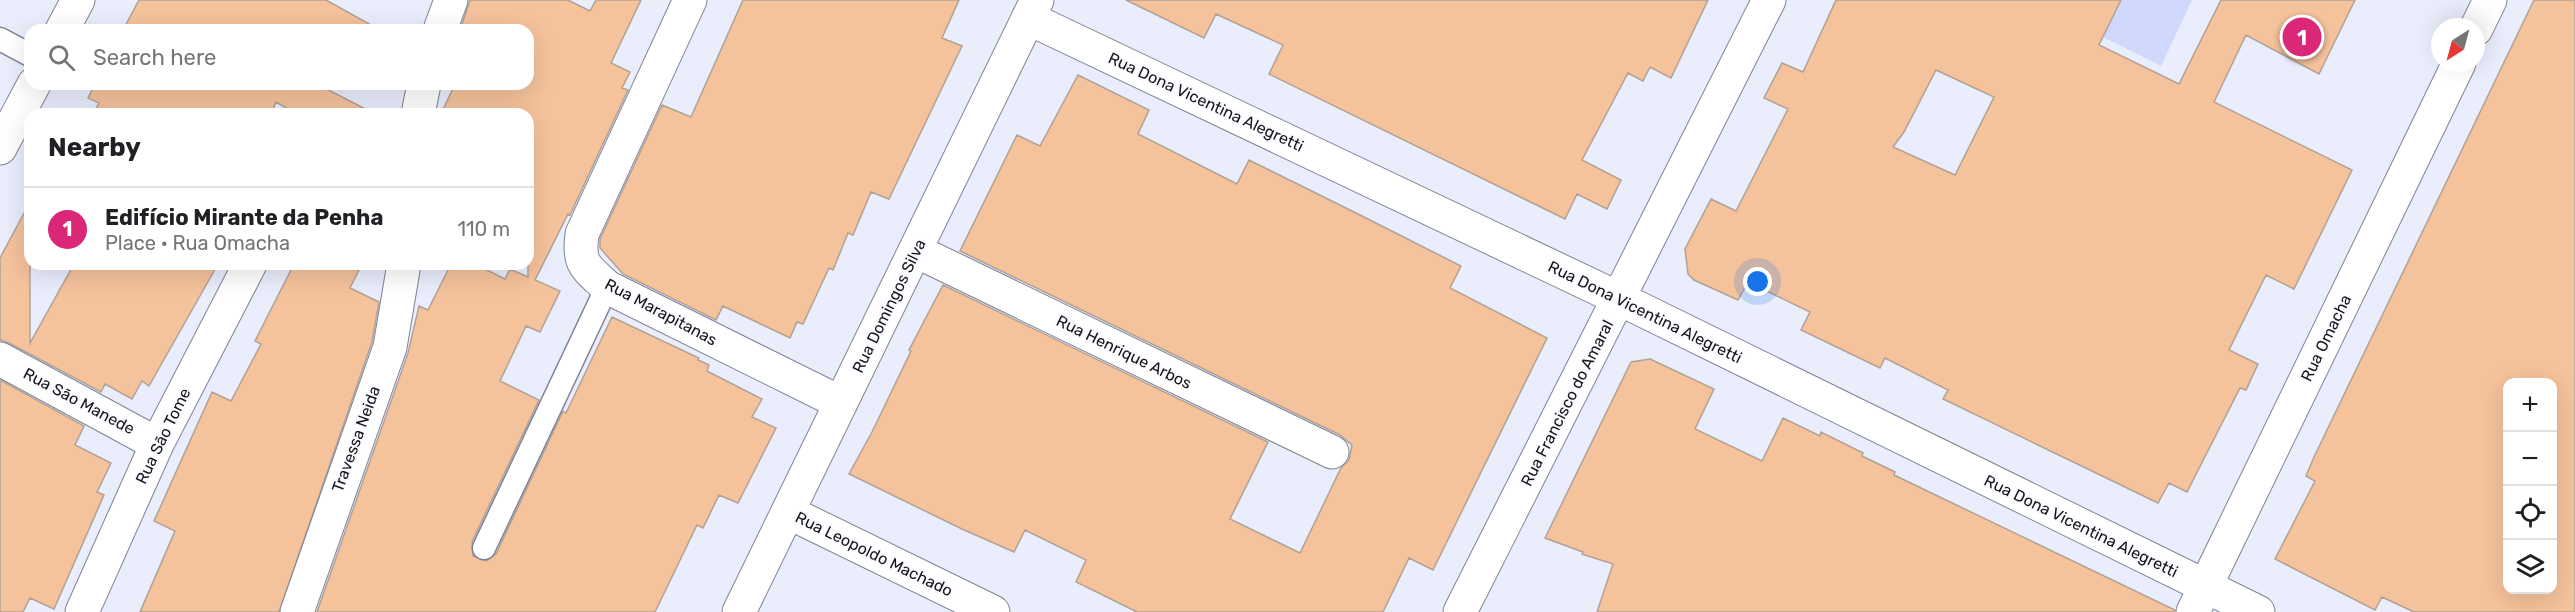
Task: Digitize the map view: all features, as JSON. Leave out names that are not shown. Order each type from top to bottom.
[{"type":"street","points":[[65,24],[78,0]]},
{"type":"street","points":[[442,24],[451,0]]},
{"type":"street","name":"Rua Marapitanas","points":[[690,0],[582,234],[579,255],[586,267],[607,287],[841,403]]},
{"type":"street","name":"Rua Francisco do Amaral","points":[[1460,612],[1769,0]]},
{"type":"street","points":[[2481,18],[2490,0]]},
{"type":"street","name":"Rua Dona Vicentina Alegretti","points":[[1033,9],[1620,299],[2199,599],[2258,612]]},
{"type":"street","name":"Rua Domingos Silva","points":[[739,612],[1033,9]]},
{"type":"street","name":"Rua Omacha","points":[[2199,599],[2455,72]]},
{"type":"street","points":[[0,148],[31,90]]},
{"type":"street","points":[[419,108],[423,90]]},
{"type":"street","name":"Rua Henrique Arbos","points":[[916,251],[1332,452]]},
{"type":"street","name":"Rua São Tome","points":[[82,612],[157,444],[247,270]]},
{"type":"street","name":"Travessa Neida","points":[[297,612],[390,346],[400,302],[403,270]]},
{"type":"street","name":"Rua São Manede","points":[[0,359],[157,444]]},
{"type":"street","name":"Rua Leopoldo Machado","points":[[788,512],[993,612]]},
{"type":"lane","points":[[0,39],[24,52]]},
{"type":"lane","points":[[484,548],[607,287]]},
{"type":"shaded area","points":[[2121,0],[2192,0],[2161,66],[2103,37]]},
{"type":"building","points":[[139,0],[326,0],[369,24],[126,24]]},
{"type":"building","points":[[470,0],[568,0],[590,11],[596,0],[641,0],[611,63],[630,72],[622,88],[628,90],[570,215],[568,214],[535,280],[560,291],[540,332],[526,326],[500,381],[539,400],[472,542],[473,556],[486,561],[496,554],[563,411],[566,413],[612,317],[699,358],[698,360],[709,365],[707,371],[762,399],[752,417],[776,428],[738,503],[719,495],[703,528],[697,525],[655,612],[317,612],[408,353],[419,306],[428,310],[448,270],[487,270],[505,279],[510,270],[528,277],[528,270],[534,270],[534,108],[444,108],[452,90],[534,90],[534,24],[462,24]]},
{"type":"building","points":[[743,0],[959,0],[942,38],[962,46],[889,199],[871,192],[853,235],[848,233],[833,270],[829,268],[803,324],[797,322],[790,338],[723,306],[716,320],[623,274],[600,248],[600,239],[662,105],[691,117]]},
{"type":"building","points":[[1126,0],[1708,0],[1671,78],[1650,67],[1643,81],[1628,73],[1582,160],[1621,180],[1607,209],[1577,194],[1565,219],[1269,74],[1283,45],[1216,14],[1204,38]]},
{"type":"building","points":[[1836,0],[2121,0],[2099,45],[2179,84],[2221,0],[2355,0],[2319,74],[2246,35],[2214,102],[2352,170],[2294,289],[2266,275],[2229,350],[2258,364],[2246,390],[2240,388],[2187,492],[2169,483],[2158,503],[1943,399],[1948,390],[1885,358],[1880,368],[1801,330],[1810,312],[1748,282],[1738,300],[1694,280],[1688,274],[1685,249],[1711,199],[1736,211],[1788,109],[1764,98],[1782,63],[1803,72]],"holes":[[[1936,70],[1994,97],[1955,175],[1893,147],[1904,132]]]},
{"type":"building","points":[[2534,0],[2575,0],[2575,612],[2414,612],[2382,597],[2375,610],[2275,559],[2315,481],[2306,476]]},
{"type":"building","points":[[1078,75],[1149,110],[1138,134],[1237,184],[1249,160],[1360,215],[1461,266],[1450,288],[1547,338],[1433,570],[1409,558],[1383,612],[1137,612],[1076,582],[1086,560],[1025,530],[1014,552],[849,474],[872,432],[911,351],[909,350],[943,285],[1268,442],[1230,519],[1300,553],[1341,468],[1349,460],[1352,445],[1340,435],[960,251],[1017,135],[1040,146]]},
{"type":"building","points":[[92,90],[329,90],[363,108],[286,108],[276,102],[274,108],[96,108],[99,103],[88,98]]},
{"type":"building","points":[[24,213],[24,270],[30,270],[30,343],[71,270],[215,270],[149,386],[142,381],[132,399],[105,384],[101,392],[0,340],[0,258]]},
{"type":"building","points":[[291,270],[359,270],[350,288],[379,302],[372,342],[279,612],[140,612],[175,531],[154,521],[212,392],[231,401],[261,344],[255,341]]},
{"type":"building","points":[[1650,359],[1714,389],[1695,429],[1762,461],[1783,418],[1820,436],[1821,432],[1863,453],[1862,456],[1895,472],[1894,475],[2175,610],[2174,612],[1597,612],[1613,564],[1545,538],[1631,362]]},
{"type":"building","points":[[0,380],[84,426],[75,445],[111,463],[97,492],[104,495],[54,609],[30,598],[23,612],[0,612]]},
{"type":"place","name":"Edifício Mirante da Penha","points":[[2302,37]]}]
